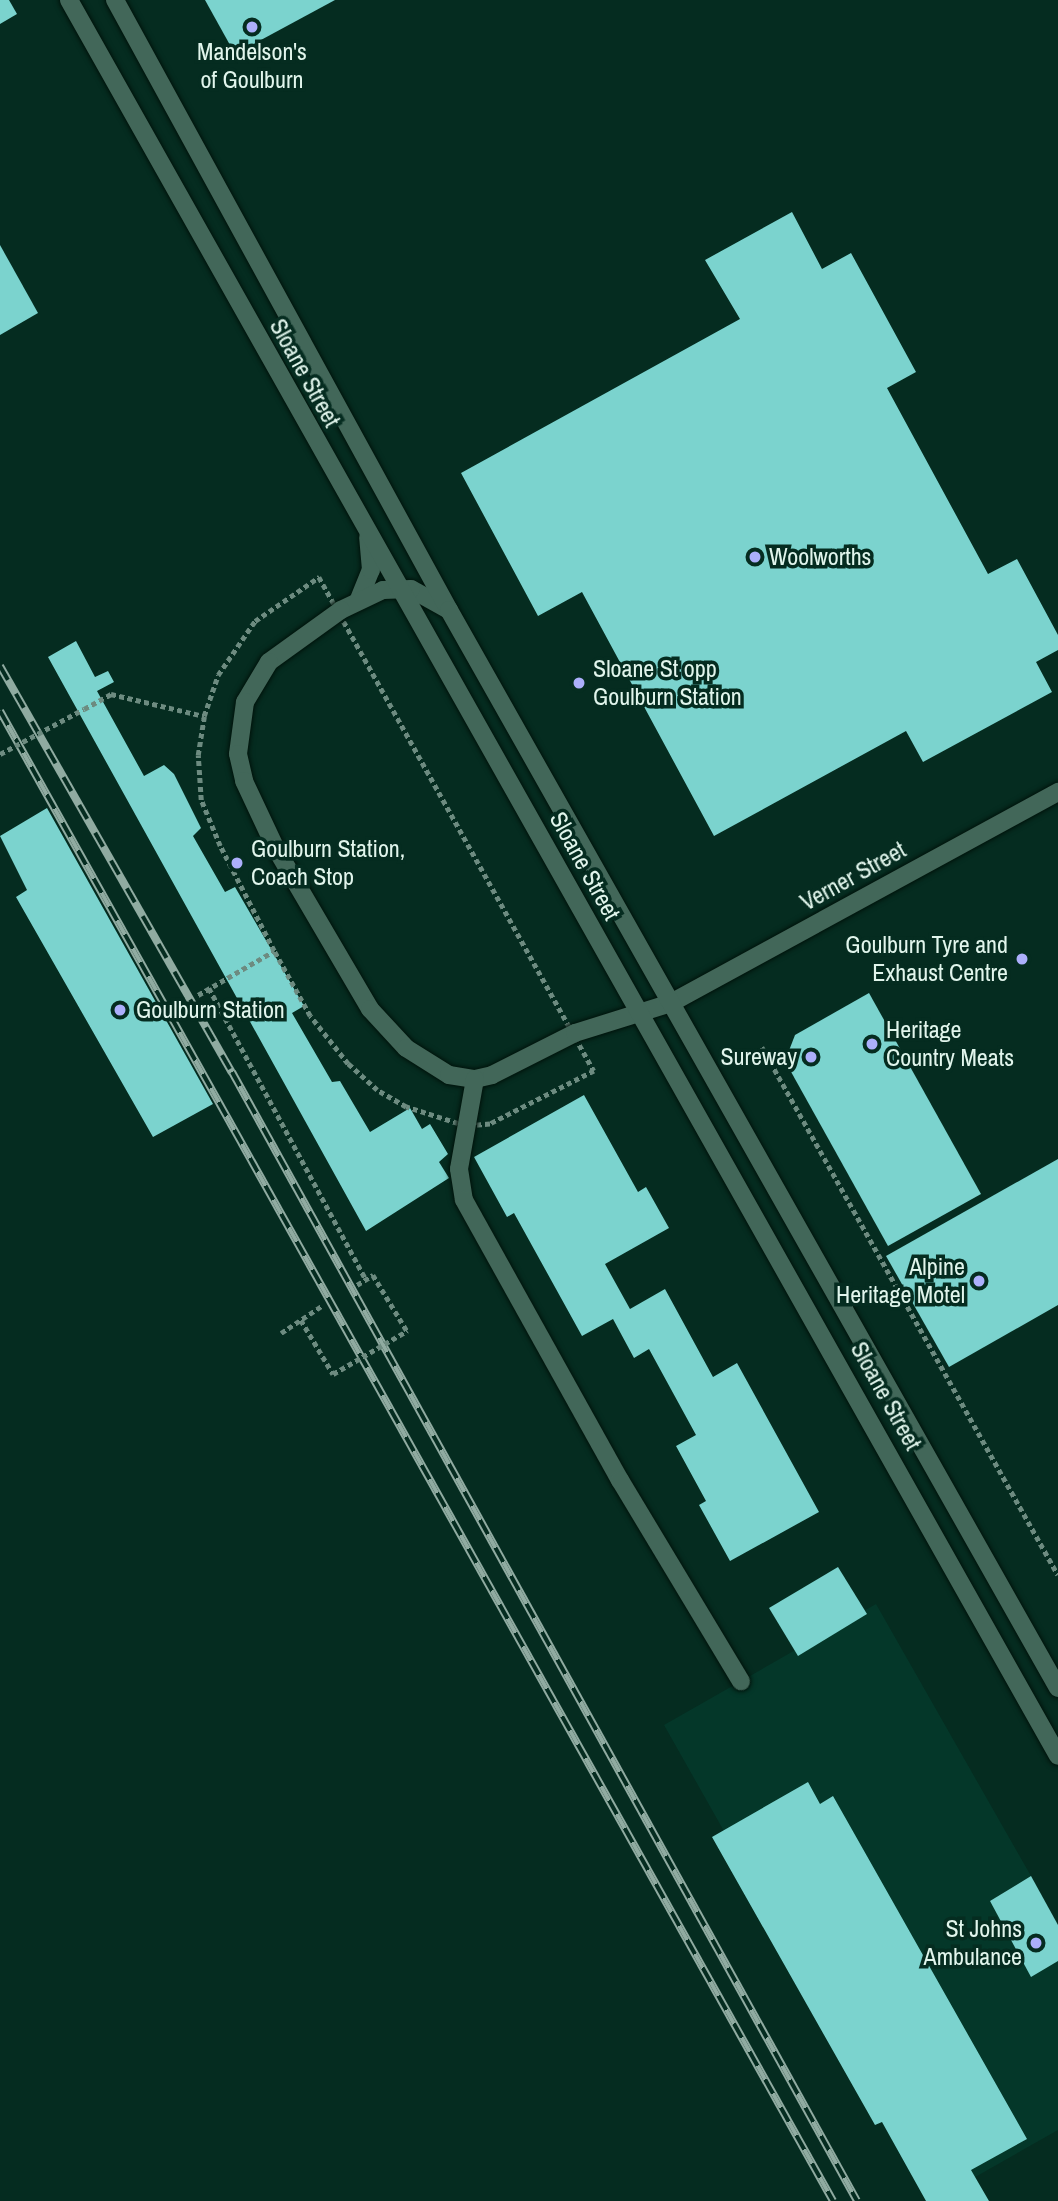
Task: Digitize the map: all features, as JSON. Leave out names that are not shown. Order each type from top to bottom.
[{"type":"street","name":"Sloane Street","points":[[69,0],[368,537],[1058,1756]]},
{"type":"street","name":"Sloane Street","points":[[115,0],[449,610],[1058,1688]]},
{"type":"street","points":[[359,599],[371,570],[368,537]]},
{"type":"street","points":[[449,610],[423,594],[397,588],[359,599],[288,645],[252,686],[239,726],[244,781],[275,847],[370,1009],[425,1063],[449,1075],[475,1079],[460,1159],[464,1200],[620,1480],[741,1681]]},
{"type":"street","name":"Verner Street","points":[[475,1079],[507,1069],[575,1033],[671,1003],[1058,792]]},
{"type":"path","points":[[319,576],[341,610],[594,1071]]},
{"type":"path","points":[[0,754],[111,694],[204,716]]},
{"type":"path","points":[[198,995],[274,951]]},
{"type":"path","points":[[209,988],[366,1279]]},
{"type":"path","points":[[762,1048],[1058,1575]]},
{"type":"path","points":[[301,1320],[333,1374],[407,1331],[373,1275],[357,1284]]},
{"type":"path","points":[[281,1333],[323,1305]]},
{"type":"shaded area","points":[[876,1604],[1031,1876],[990,1901],[1058,1961],[1058,2130],[933,2201],[664,1725]]},
{"type":"building","points":[[0,0],[9,0],[17,14],[0,24]]},
{"type":"building","name":"Mandelson's of Goulburn","points":[[205,0],[335,0],[235,54]]},
{"type":"building","points":[[792,212],[822,269],[851,253],[916,372],[887,388],[988,574],[1017,559],[1058,635],[1058,650],[1036,662],[1052,692],[923,762],[906,731],[714,836],[582,592],[538,616],[461,473],[740,319],[705,260]]},
{"type":"building","points":[[0,245],[38,313],[0,335]]},
{"type":"building","points":[[76,641],[95,677],[108,671],[114,682],[97,691],[144,776],[164,765],[174,774],[201,828],[193,836],[225,892],[235,887],[304,1006],[292,1013],[332,1082],[340,1081],[370,1132],[410,1108],[422,1129],[430,1124],[448,1154],[439,1162],[449,1178],[366,1231],[48,657]]},
{"type":"building","points":[[47,808],[213,1104],[153,1137],[16,897],[27,890],[0,836]]},
{"type":"building","points":[[869,993],[981,1194],[888,1246],[785,1061],[795,1035]]},
{"type":"building","points":[[584,1095],[638,1192],[646,1187],[669,1228],[605,1264],[630,1309],[665,1289],[713,1377],[737,1363],[819,1512],[730,1561],[699,1505],[706,1501],[676,1446],[696,1435],[649,1349],[634,1358],[613,1319],[582,1336],[514,1213],[507,1217],[474,1157]]},
{"type":"building","name":"Alpine Heritage Motel","points":[[1058,1159],[1058,1305],[949,1367],[886,1256]]},
{"type":"building","points":[[838,1567],[867,1614],[798,1656],[769,1608]]},
{"type":"building","points":[[808,1782],[820,1804],[833,1796],[1027,2139],[971,2170],[989,2201],[926,2201],[882,2122],[875,2125],[712,1837]]},
{"type":"building","name":"St Johns Ambulance","points":[[1031,1876],[1058,1925],[1058,1961],[1031,1977],[990,1901]]},
{"type":"railway","points":[[0,666],[232,1072],[857,2201]]},
{"type":"railway","points":[[0,711],[833,2201]]},
{"type":"place","name":"Mandelson's of Goulburn","points":[[252,27]]},
{"type":"place","name":"Woolworths","points":[[755,557]]},
{"type":"place","name":"Sloane St opp Goulburn Station","points":[[579,683]]},
{"type":"place","name":"Goulburn Station, Coach Stop","points":[[237,863]]},
{"type":"place","name":"Goulburn Tyre and Exhaust Centre","points":[[1022,959]]},
{"type":"place","name":"Goulburn Station","points":[[120,1010]]},
{"type":"place","name":"Heritage Country Meats","points":[[872,1044]]},
{"type":"place","name":"Sureway","points":[[811,1057]]},
{"type":"place","name":"Alpine Heritage Motel","points":[[979,1281]]},
{"type":"place","name":"St Johns Ambulance","points":[[1036,1943]]}]
